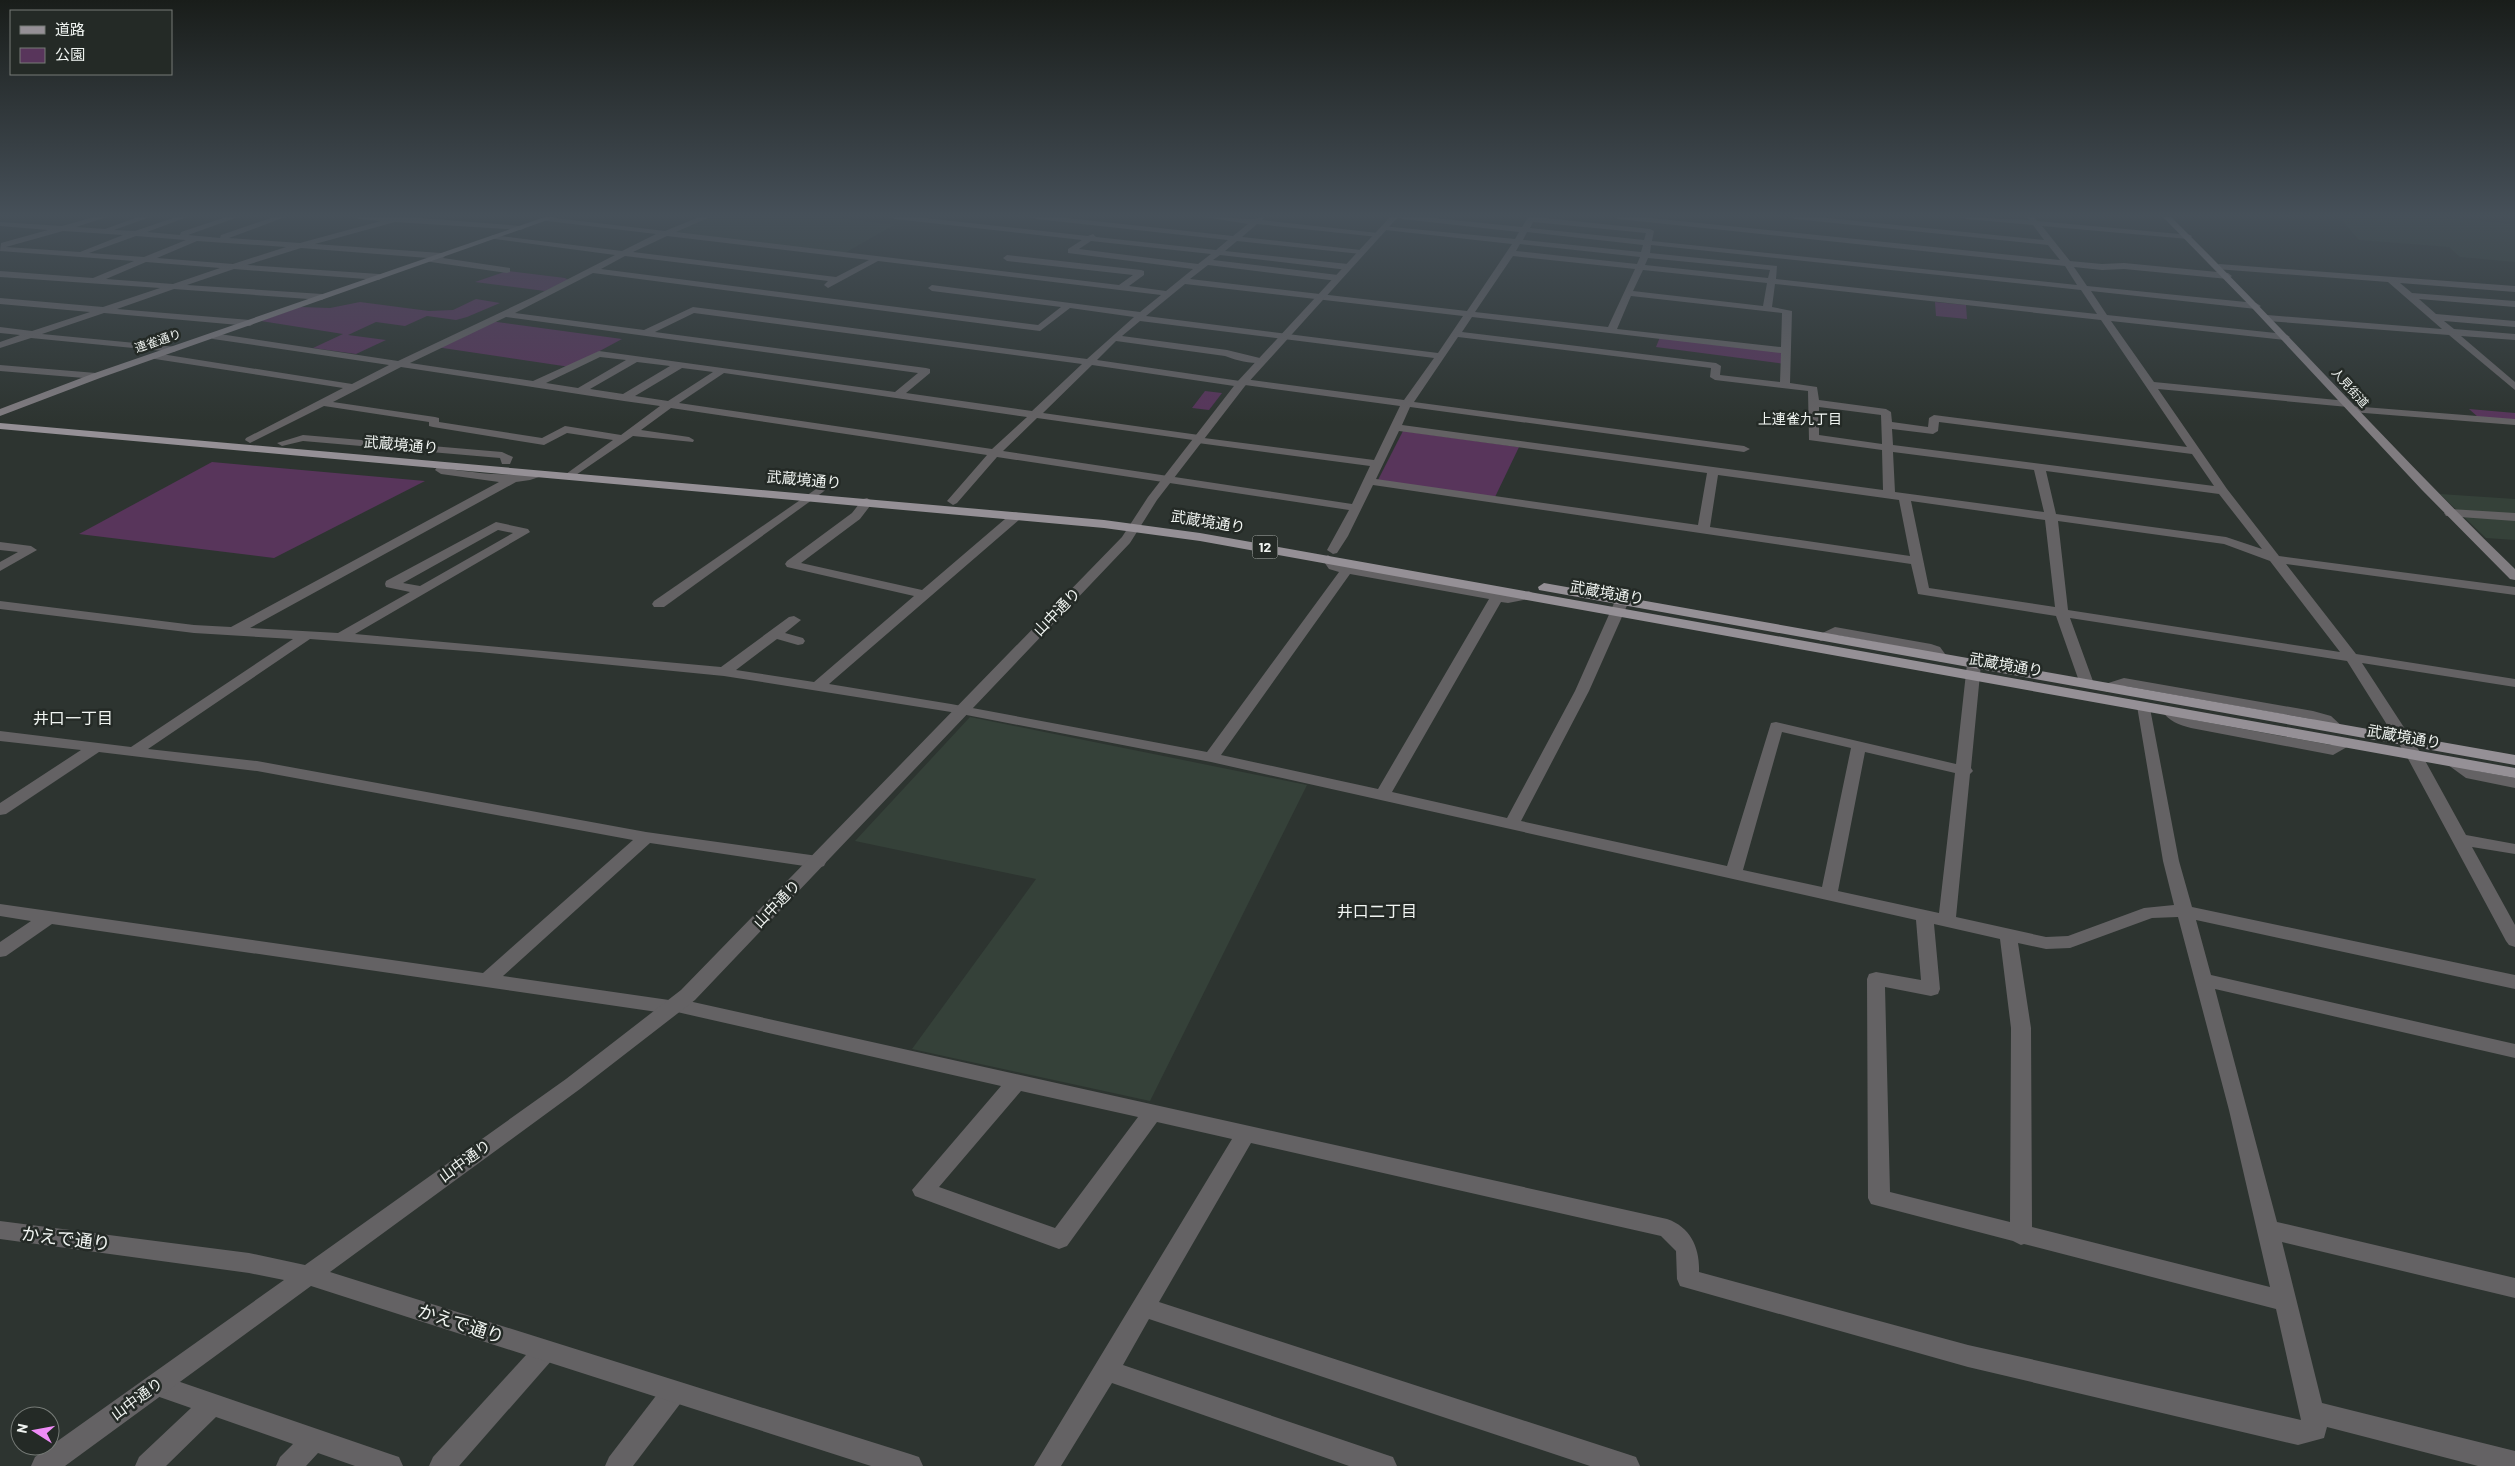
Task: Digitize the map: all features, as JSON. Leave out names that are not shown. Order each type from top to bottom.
[{"type":"main road","name":"連雀通り","points":[[0,413],[96,376],[355,285]]},
{"type":"main road","name":"人見街道","points":[[2237,285],[2450,513],[2515,576]]},
{"type":"main road","name":"武蔵境通り","points":[[0,418],[506,462],[575,472],[815,494],[953,501],[1137,523],[1331,554],[1619,606],[1733,632],[1973,670],[2107,688]]},
{"type":"main road","name":"武蔵境通り","points":[[0,426],[542,474],[575,472]]},
{"type":"main road","name":"武蔵境通り","points":[[815,494],[867,502],[1016,516],[1137,523]]},
{"type":"main road","name":"武蔵境通り","points":[[1331,554],[1529,595],[1687,613],[1822,636]]},
{"type":"main road","points":[[1687,613],[1679,615],[1709,622],[1733,632]]},
{"type":"main road","name":"武蔵境通り","points":[[1941,658],[1973,670],[2169,711]]},
{"type":"main road","name":"武蔵境通り","points":[[2338,729],[2515,760]]},
{"type":"main road","name":"武蔵境通り","points":[[2346,743],[2515,773]]},
{"type":"street","points":[[162,285],[322,297]]},
{"type":"street","points":[[250,440],[399,364],[561,285]]},
{"type":"street","points":[[710,285],[1040,328],[1069,305]]},
{"type":"street","points":[[806,298],[828,285]]},
{"type":"street","points":[[1097,285],[1165,294]]},
{"type":"street","points":[[1120,288],[1124,285]]},
{"type":"street","points":[[953,501],[994,454],[1088,362],[1176,285]]},
{"type":"street","points":[[1213,285],[1786,352]]},
{"type":"street","name":"山中通り","points":[[44,1466],[565,1090],[688,995],[964,710],[1137,523],[1167,480],[1242,383],[1331,285]]},
{"type":"street","points":[[1489,285],[1406,405],[1356,508],[1331,554],[1333,566],[1347,570],[1496,598],[1508,599],[1529,595]]},
{"type":"street","points":[[1612,331],[1632,285]]},
{"type":"street","points":[[1767,309],[1771,285]]},
{"type":"street","points":[[1803,285],[2285,337]]},
{"type":"street","points":[[2065,285],[2256,306]]},
{"type":"street","points":[[2081,285],[2262,547],[2277,559],[2352,657],[2414,755],[2515,941]]},
{"type":"street","points":[[2397,285],[2515,386]]},
{"type":"street","points":[[2466,285],[2515,289]]},
{"type":"street","points":[[0,345],[171,286]]},
{"type":"street","points":[[932,288],[1069,305],[1283,337],[1440,356]]},
{"type":"street","points":[[1628,294],[1787,311],[1785,385]]},
{"type":"street","points":[[2410,296],[2515,304]]},
{"type":"street","points":[[0,301],[250,322]]},
{"type":"street","points":[[645,333],[693,310],[1744,449]]},
{"type":"street","points":[[504,314],[926,371],[897,395]]},
{"type":"street","points":[[2435,317],[2515,324]]},
{"type":"street","points":[[2267,318],[2515,337]]},
{"type":"street","points":[[0,330],[174,349]]},
{"type":"street","points":[[1456,334],[1716,366],[1714,377],[1813,389],[1813,438],[2223,491]]},
{"type":"street","points":[[213,336],[1356,508]]},
{"type":"street","points":[[1114,338],[1263,360]]},
{"type":"street","points":[[535,384],[599,354],[681,364],[1378,464]]},
{"type":"street","points":[[155,356],[353,387]]},
{"type":"street","points":[[580,391],[637,358]]},
{"type":"street","points":[[624,398],[681,364]]},
{"type":"street","points":[[0,368],[96,376]]},
{"type":"street","points":[[575,472],[670,404],[722,370]]},
{"type":"street","points":[[2149,385],[2515,422]]},
{"type":"street","points":[[322,403],[435,420],[433,424],[544,442],[565,429],[689,440]]},
{"type":"street","points":[[1814,403],[1886,412],[1889,495]]},
{"type":"street","points":[[1887,425],[1933,431],[1934,418],[2195,451]]},
{"type":"street","points":[[1396,427],[2262,547]]},
{"type":"street","points":[[444,465],[441,470],[445,472],[514,478],[528,478],[542,474]]},
{"type":"street","points":[[2039,467],[2051,517],[2062,613],[2087,684]]},
{"type":"street","points":[[1703,530],[1713,471]]},
{"type":"street","points":[[233,631],[514,478]]},
{"type":"street","points":[[1369,481],[1918,561]]},
{"type":"street","points":[[659,604],[815,494]]},
{"type":"street","points":[[1904,497],[1923,591],[2515,684]]},
{"type":"street","points":[[867,502],[856,516],[791,564],[925,595]]},
{"type":"street","points":[[2450,513],[2515,517]]},
{"type":"street","points":[[818,686],[1016,516]]},
{"type":"street","points":[[340,636],[524,532],[496,526],[391,584],[421,590]]},
{"type":"street","points":[[0,546],[31,550],[0,567]]},
{"type":"street","points":[[2277,559],[2515,591]]},
{"type":"street","points":[[1211,757],[1347,570]]},
{"type":"street","points":[[1382,796],[1496,598]]},
{"type":"street","points":[[0,605],[194,629],[340,636],[724,672],[818,686],[964,710],[1211,757],[2046,943],[2070,942],[2150,912],[2184,911],[2515,982]]},
{"type":"street","points":[[1512,823],[1582,691],[1619,606]]},
{"type":"street","points":[[724,672],[794,620]]},
{"type":"street","points":[[1822,636],[1835,631],[1931,648],[1941,658]]},
{"type":"street","points":[[774,634],[798,641]]},
{"type":"street","points":[[133,752],[308,635]]},
{"type":"street","points":[[1948,921],[1965,771],[1973,670]]},
{"type":"street","points":[[2107,688],[2124,682],[2313,715],[2326,719],[2338,729]]},
{"type":"street","points":[[0,910],[244,947],[673,1006],[1153,1112],[1667,1228],[1683,1240],[1689,1259],[1688,1280],[1968,1356],[2298,1433],[2315,1430],[2239,1110],[2171,861],[2144,706]]},
{"type":"street","points":[[2169,711],[2178,720],[2191,724],[2333,750],[2346,743]]},
{"type":"street","points":[[1734,873],[1776,726],[1965,771]]},
{"type":"street","points":[[0,736],[257,766],[646,837],[818,862]]},
{"type":"street","points":[[1829,894],[1859,746]]},
{"type":"street","points":[[0,810],[95,748]]},
{"type":"street","points":[[2452,762],[2472,775],[2515,783]]},
{"type":"street","points":[[486,981],[646,837]]},
{"type":"street","points":[[2461,840],[2515,849]]},
{"type":"street","points":[[1924,916],[1931,989],[1876,978],[1880,1198],[2022,1236],[2285,1301]]},
{"type":"street","points":[[0,950],[48,917]]},
{"type":"street","points":[[2008,934],[2021,1028],[2022,1236]]},
{"type":"street","points":[[2204,980],[2515,1052]]},
{"type":"street","points":[[1016,1083],[923,1190],[1059,1239],[1153,1112]]},
{"type":"street","points":[[1047,1466],[1246,1134]]},
{"type":"street","points":[[2267,1229],[2515,1288]]},
{"type":"street","name":"かえで通り","points":[[0,1230],[257,1264],[308,1275],[544,1352],[910,1466]]},
{"type":"street","points":[[1144,1307],[1626,1466]]},
{"type":"street","points":[[442,1466],[544,1352]]},
{"type":"street","points":[[1106,1370],[1384,1466]]},
{"type":"street","points":[[157,1385],[212,1406],[390,1466]]},
{"type":"street","points":[[618,1466],[674,1392]]},
{"type":"street","points":[[148,1466],[212,1406]]},
{"type":"street","points":[[2312,1412],[2515,1463]]},
{"type":"street","points":[[290,1466],[314,1440]]},
{"type":"shaded area","points":[[2440,494],[2515,499],[2515,540],[2486,538]]},
{"type":"shaded area","points":[[970,717],[1307,785],[1150,1101],[912,1049],[1036,879],[855,841]]},
{"type":"green space","points":[[502,285],[557,285],[545,291]]},
{"type":"green space","points":[[476,299],[500,303],[456,320],[427,316],[405,326],[376,322],[348,335],[386,340],[356,354],[313,348],[343,334],[261,321],[300,307],[330,308],[360,302],[429,311],[453,310]]},
{"type":"green space","points":[[1935,302],[1966,305],[1967,319],[1936,316]]},
{"type":"green space","points":[[490,321],[622,339],[570,367],[436,347]]},
{"type":"green space","points":[[1660,337],[1787,351],[1785,364],[1656,347]]},
{"type":"green space","points":[[1205,391],[1222,393],[1209,410],[1192,408]]},
{"type":"green space","points":[[2469,409],[2515,413],[2515,420],[2478,417]]},
{"type":"green space","points":[[1403,431],[1519,447],[1495,497],[1378,480]]},
{"type":"green space","points":[[212,462],[425,481],[274,558],[79,534]]},
{"type":"district","name":"上連雀九丁目","points":[[1800,419]]},
{"type":"district","name":"井口一丁目","points":[[73,718]]},
{"type":"district","name":"井口二丁目","points":[[1377,911]]}]
